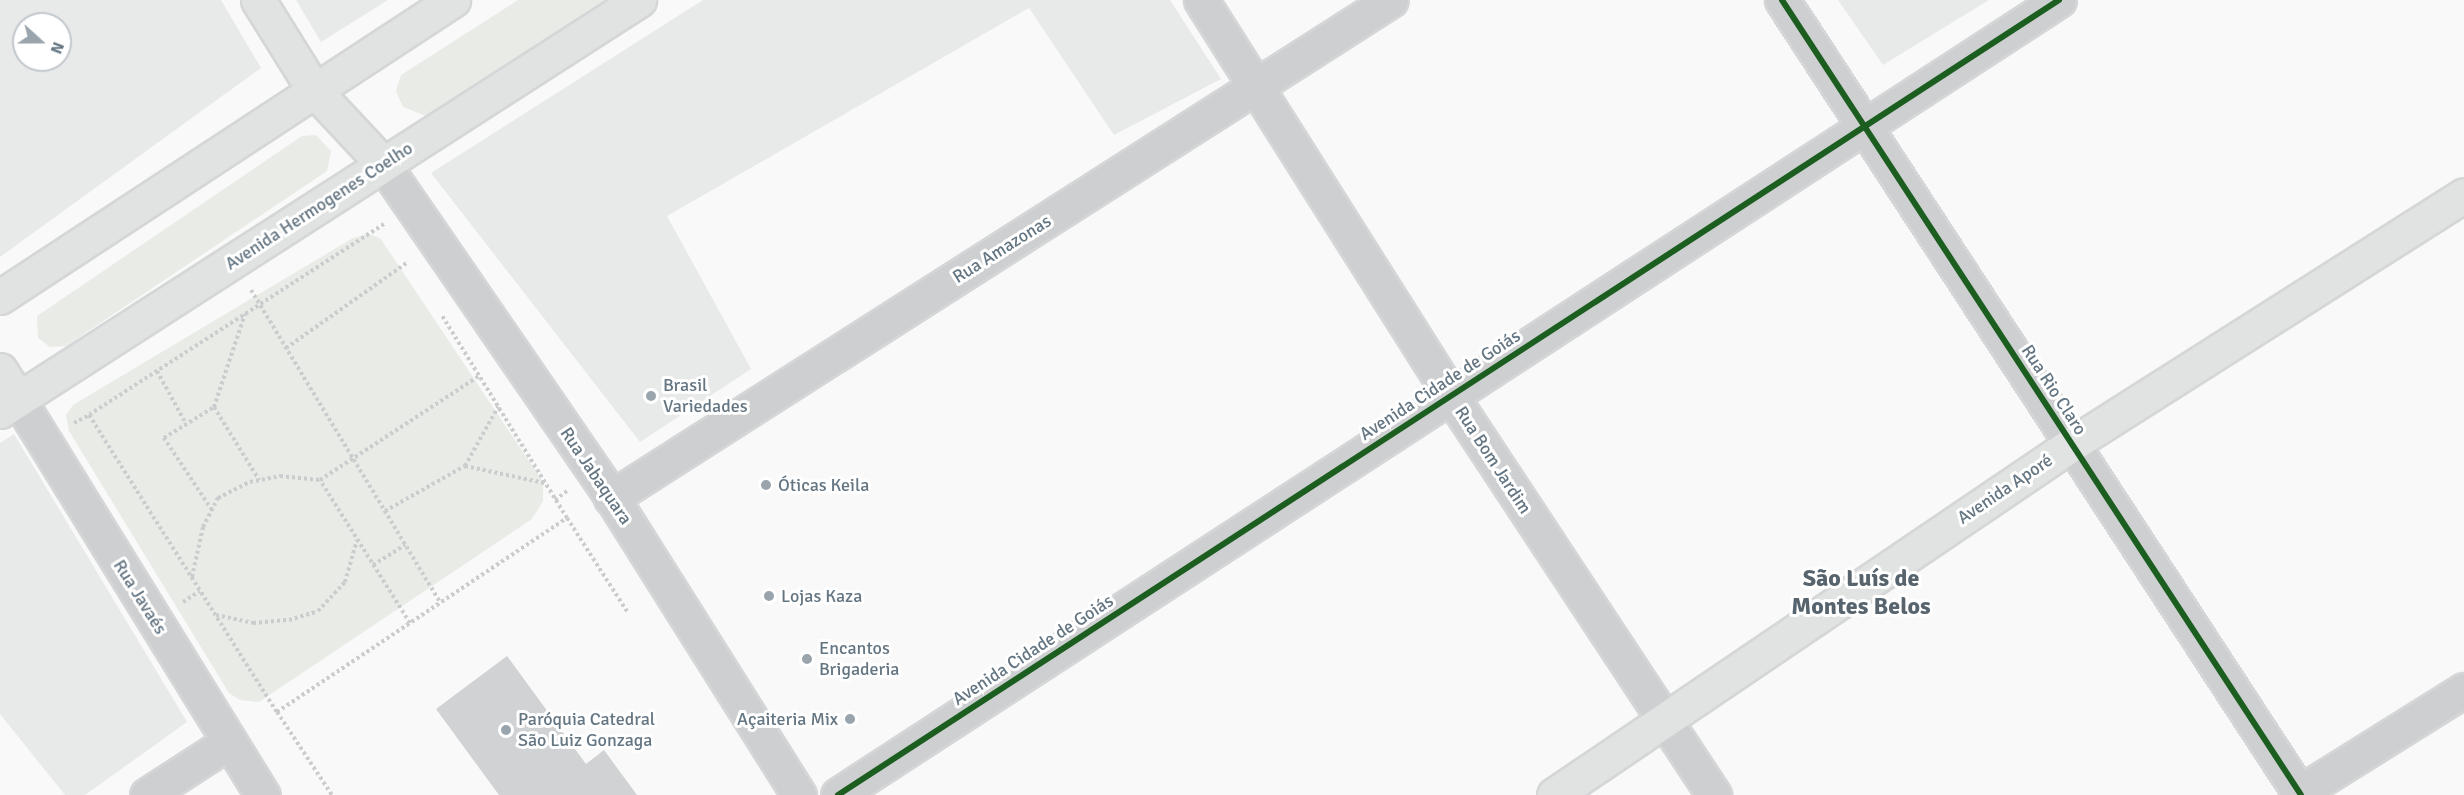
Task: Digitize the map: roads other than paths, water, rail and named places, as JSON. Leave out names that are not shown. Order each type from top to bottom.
[{"type":"main road","points":[[258,0],[314,90],[384,164]]},
{"type":"main road","name":"Avenida Hermogenes Coelho","points":[[9,405],[639,0]]},
{"type":"main road","points":[[0,297],[314,90],[434,5]]},
{"type":"main road","name":"Avenida Aporé","points":[[1554,795],[2072,444],[2464,195]]},
{"type":"main road","points":[[0,370],[9,405]]},
{"type":"street","name":"Rua Bom Jardim","points":[[1201,0],[1258,86],[1451,396],[1714,795]]},
{"type":"street","name":"Rua Amazonas","points":[[611,498],[1391,0]]},
{"type":"street","name":"Rua Rio Claro","points":[[1782,0],[2299,794]]},
{"type":"street","name":"Avenida Cidade de Goiás","points":[[838,795],[2059,0]]},
{"type":"street","name":"Rua Jabaquara","points":[[384,164],[611,498],[799,795]]},
{"type":"street","name":"Rua Javaés","points":[[9,405],[263,795]]},
{"type":"street","points":[[2299,794],[2464,690]]},
{"type":"street","points":[[147,795],[229,742]]},
{"type":"place","name":"Brasil Variedades","points":[[651,396]]},
{"type":"place","name":"Óticas Keila","points":[[766,485]]},
{"type":"place","name":"Lojas Kaza","points":[[769,596]]},
{"type":"place","name":"Encantos Brigaderia","points":[[807,659]]},
{"type":"place","name":"Açaiteria Mix","points":[[850,719]]},
{"type":"place","name":"Paróquia Catedral São Luiz Gonzaga","points":[[506,730]]},
{"type":"district","name":"São Luís de Montes Belos","points":[[1861,593]]}]
